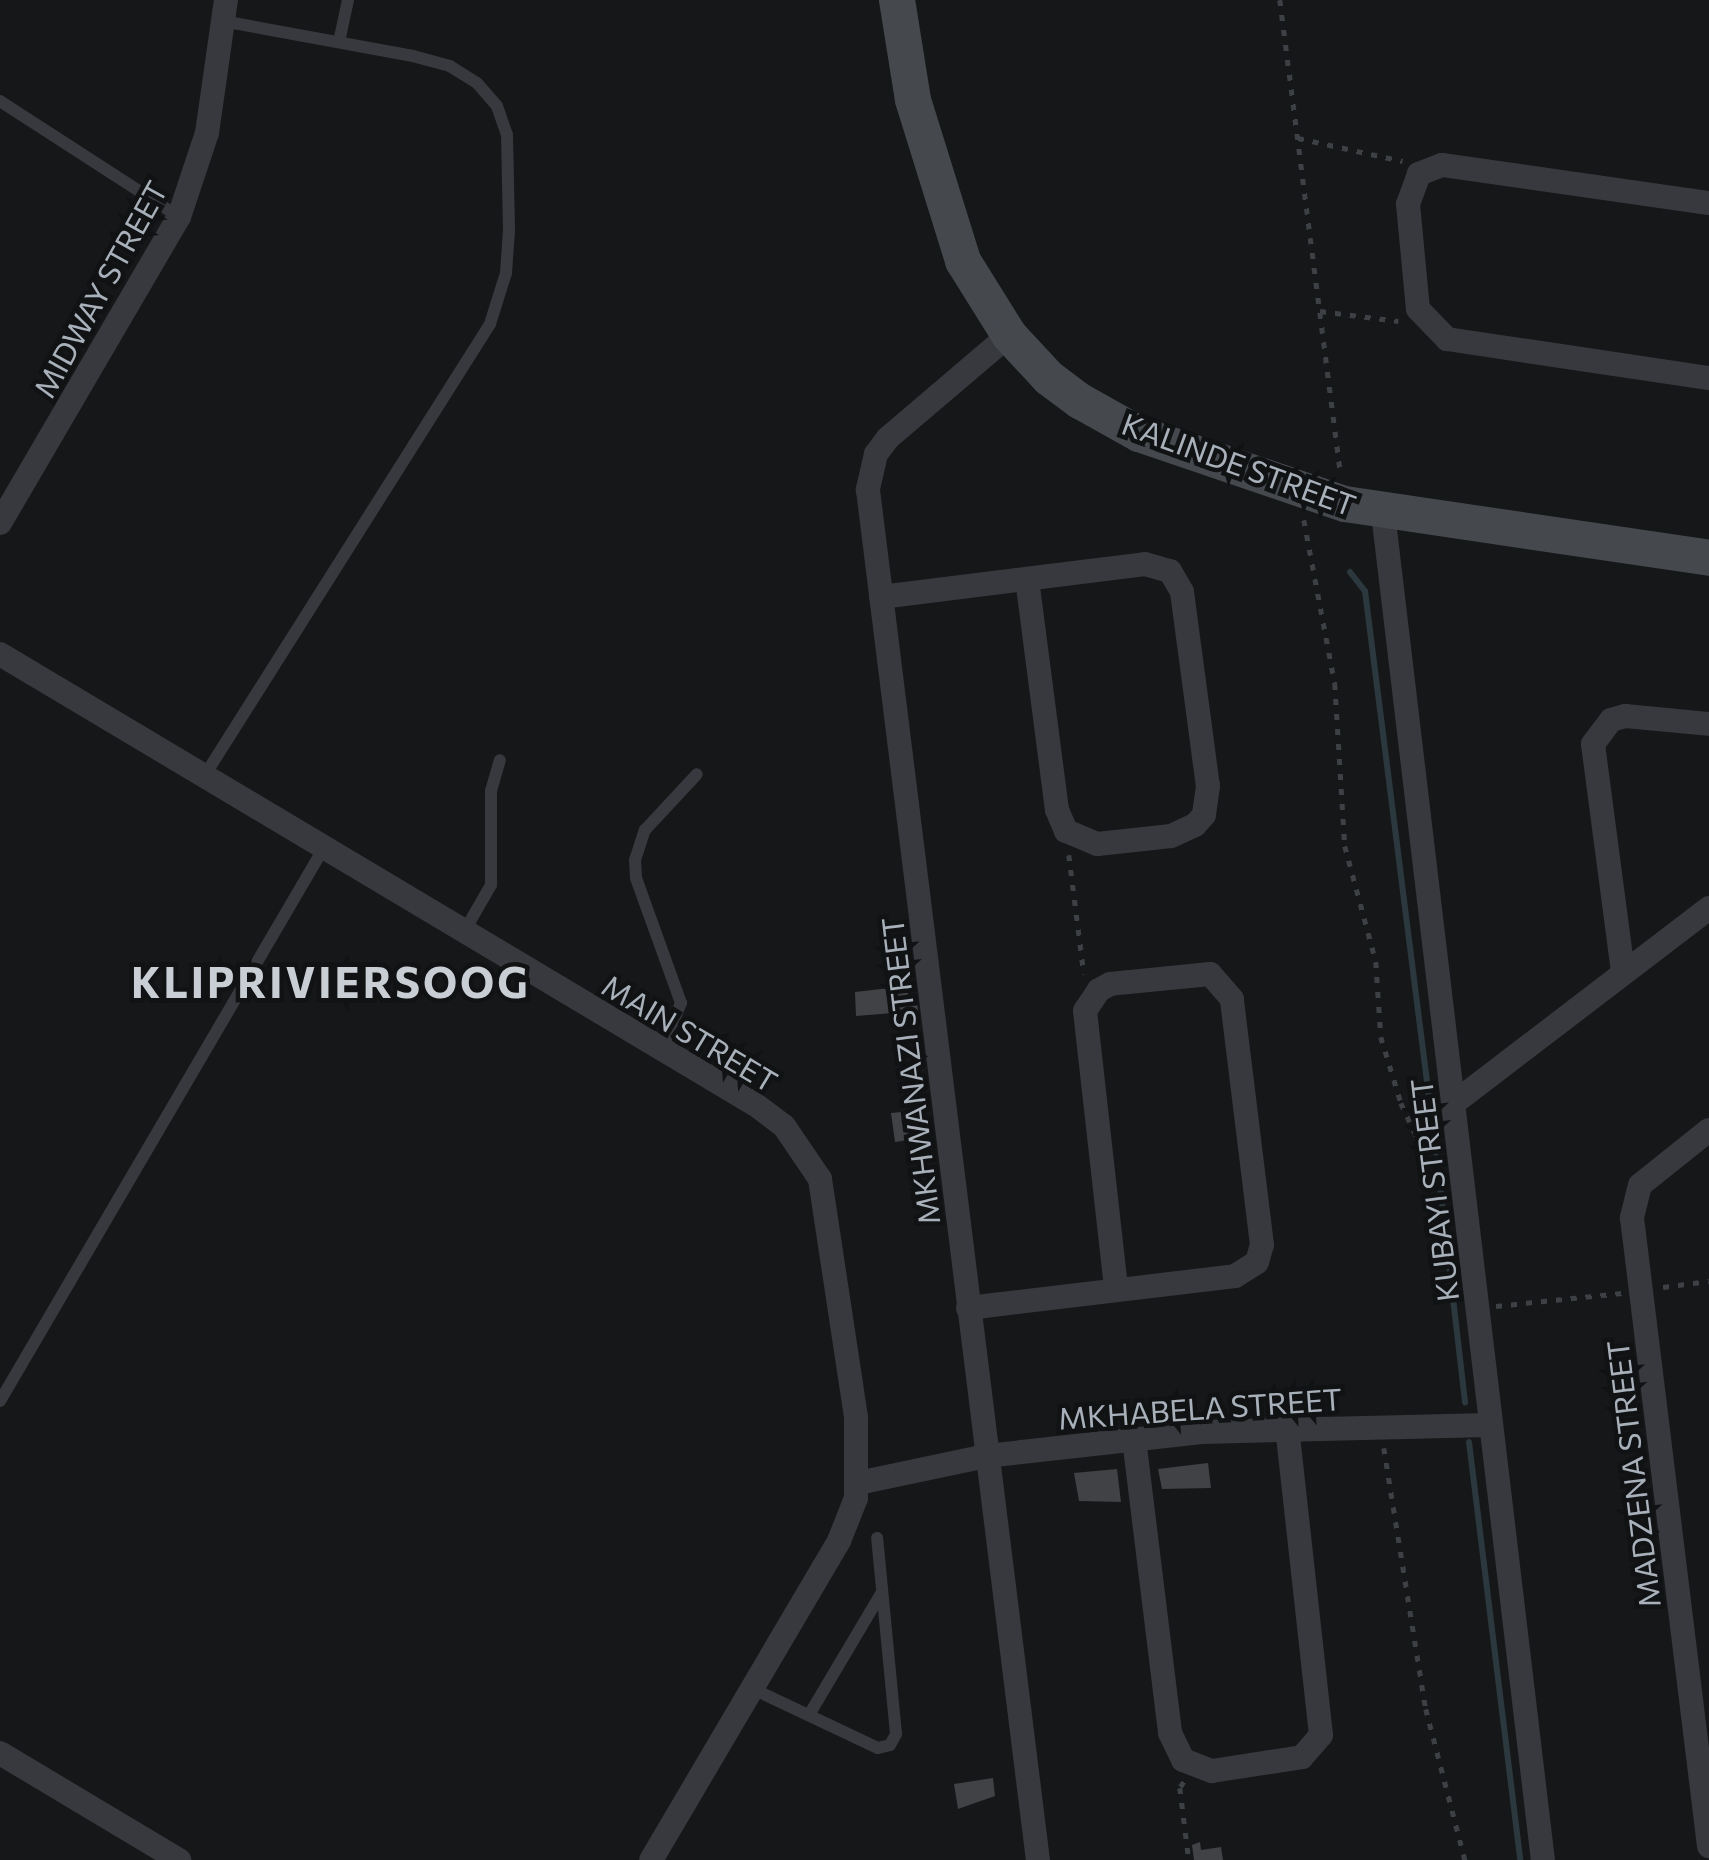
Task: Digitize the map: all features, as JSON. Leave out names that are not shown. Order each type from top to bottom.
[{"type":"street","name":"KALINDE STREET","points":[[897,0],[913,100],[963,261],[1009,335],[1049,378],[1111,419],[1345,504],[1709,558]]},
{"type":"street","name":"MIDWAY STREET","points":[[0,523],[179,218],[207,133],[224,10]]},
{"type":"street","points":[[1709,202],[1459,166],[1419,173],[1408,205],[1416,295],[1425,322],[1461,343],[1709,378]]},
{"type":"street","name":"MKHWANAZI STREET","points":[[1009,335],[901,425],[876,454],[868,490],[1038,1860]]},
{"type":"street","name":"KUBAYI STREET","points":[[1383,513],[1543,1860]]},
{"type":"street","points":[[881,597],[1145,564],[1170,571],[1182,592],[1208,786],[1204,814],[1184,832],[1097,844],[1075,839],[1057,810],[1027,580]]},
{"type":"street","name":"MAIN STREET","points":[[0,654],[784,1126],[820,1179],[856,1418],[858,1483],[839,1541],[651,1860]]},
{"type":"street","points":[[1622,972],[1593,744],[1612,720],[1625,716],[1709,724]]},
{"type":"street","points":[[1454,1102],[1709,908]]},
{"type":"street","points":[[968,1308],[1244,1273],[1257,1262],[1262,1245],[1227,989],[1210,974],[1110,984],[1095,994],[1083,1028],[1116,1289]]},
{"type":"street","name":"MADZENA STREET","points":[[1709,1130],[1655,1171],[1634,1201],[1709,1846]]},
{"type":"street","name":"MKHABELA STREET","points":[[858,1483],[986,1456],[1135,1439],[1287,1427],[1490,1424]]},
{"type":"street","points":[[1135,1439],[1170,1733],[1174,1748],[1194,1767],[1212,1771],[1290,1761],[1311,1751],[1321,1735],[1287,1427]]},
{"type":"street","points":[[0,1753],[179,1860]]},
{"type":"lane","points":[[339,42],[348,0]]},
{"type":"lane","points":[[204,776],[490,324],[506,273],[510,159],[496,106],[478,82],[450,66],[224,10]]},
{"type":"lane","points":[[0,101],[179,218]]},
{"type":"lane","points":[[463,933],[491,885],[491,791],[500,760]]},
{"type":"lane","points":[[661,1049],[681,1003],[636,878],[635,860],[645,830],[697,774]]},
{"type":"lane","points":[[0,1401],[322,850]]},
{"type":"lane","points":[[752,1688],[878,1748],[890,1745],[896,1734],[877,1538]]},
{"type":"lane","points":[[809,1715],[882,1591]]},
{"type":"path","points":[[1280,0],[1345,504]]},
{"type":"path","points":[[1298,138],[1397,155],[1419,173]]},
{"type":"path","points":[[1320,310],[1425,322]]},
{"type":"path","points":[[1299,490],[1335,684],[1345,846],[1376,962],[1381,1036],[1401,1103],[1429,1161],[1462,1177]]},
{"type":"path","points":[[1075,839],[1069,856],[1084,980],[1095,994]]},
{"type":"path","points":[[1478,1307],[1709,1281]]},
{"type":"path","points":[[1380,1426],[1426,1709],[1465,1860]]},
{"type":"path","points":[[1189,1860],[1180,1788],[1194,1767]]},
{"type":"building","points":[[907,986],[908,997],[916,995],[918,1011],[856,1016],[855,992]]},
{"type":"building","points":[[922,1110],[921,1138],[895,1142],[891,1113]]},
{"type":"building","points":[[1208,1463],[1211,1488],[1162,1489],[1158,1469]]},
{"type":"building","points":[[1117,1469],[1121,1502],[1079,1501],[1074,1473]]},
{"type":"building","points":[[993,1778],[995,1796],[958,1809],[954,1784]]},
{"type":"building","points":[[1200,1842],[1201,1850],[1221,1847],[1223,1860],[1194,1860],[1192,1845]]},
{"type":"waterway","points":[[1350,572],[1365,591],[1436,1153]]},
{"type":"waterway","points":[[1439,1177],[1465,1403]]},
{"type":"waterway","points":[[1469,1442],[1520,1860]]},
{"type":"district","name":"KLIPRIVIERSOOG","points":[[331,981]]}]
